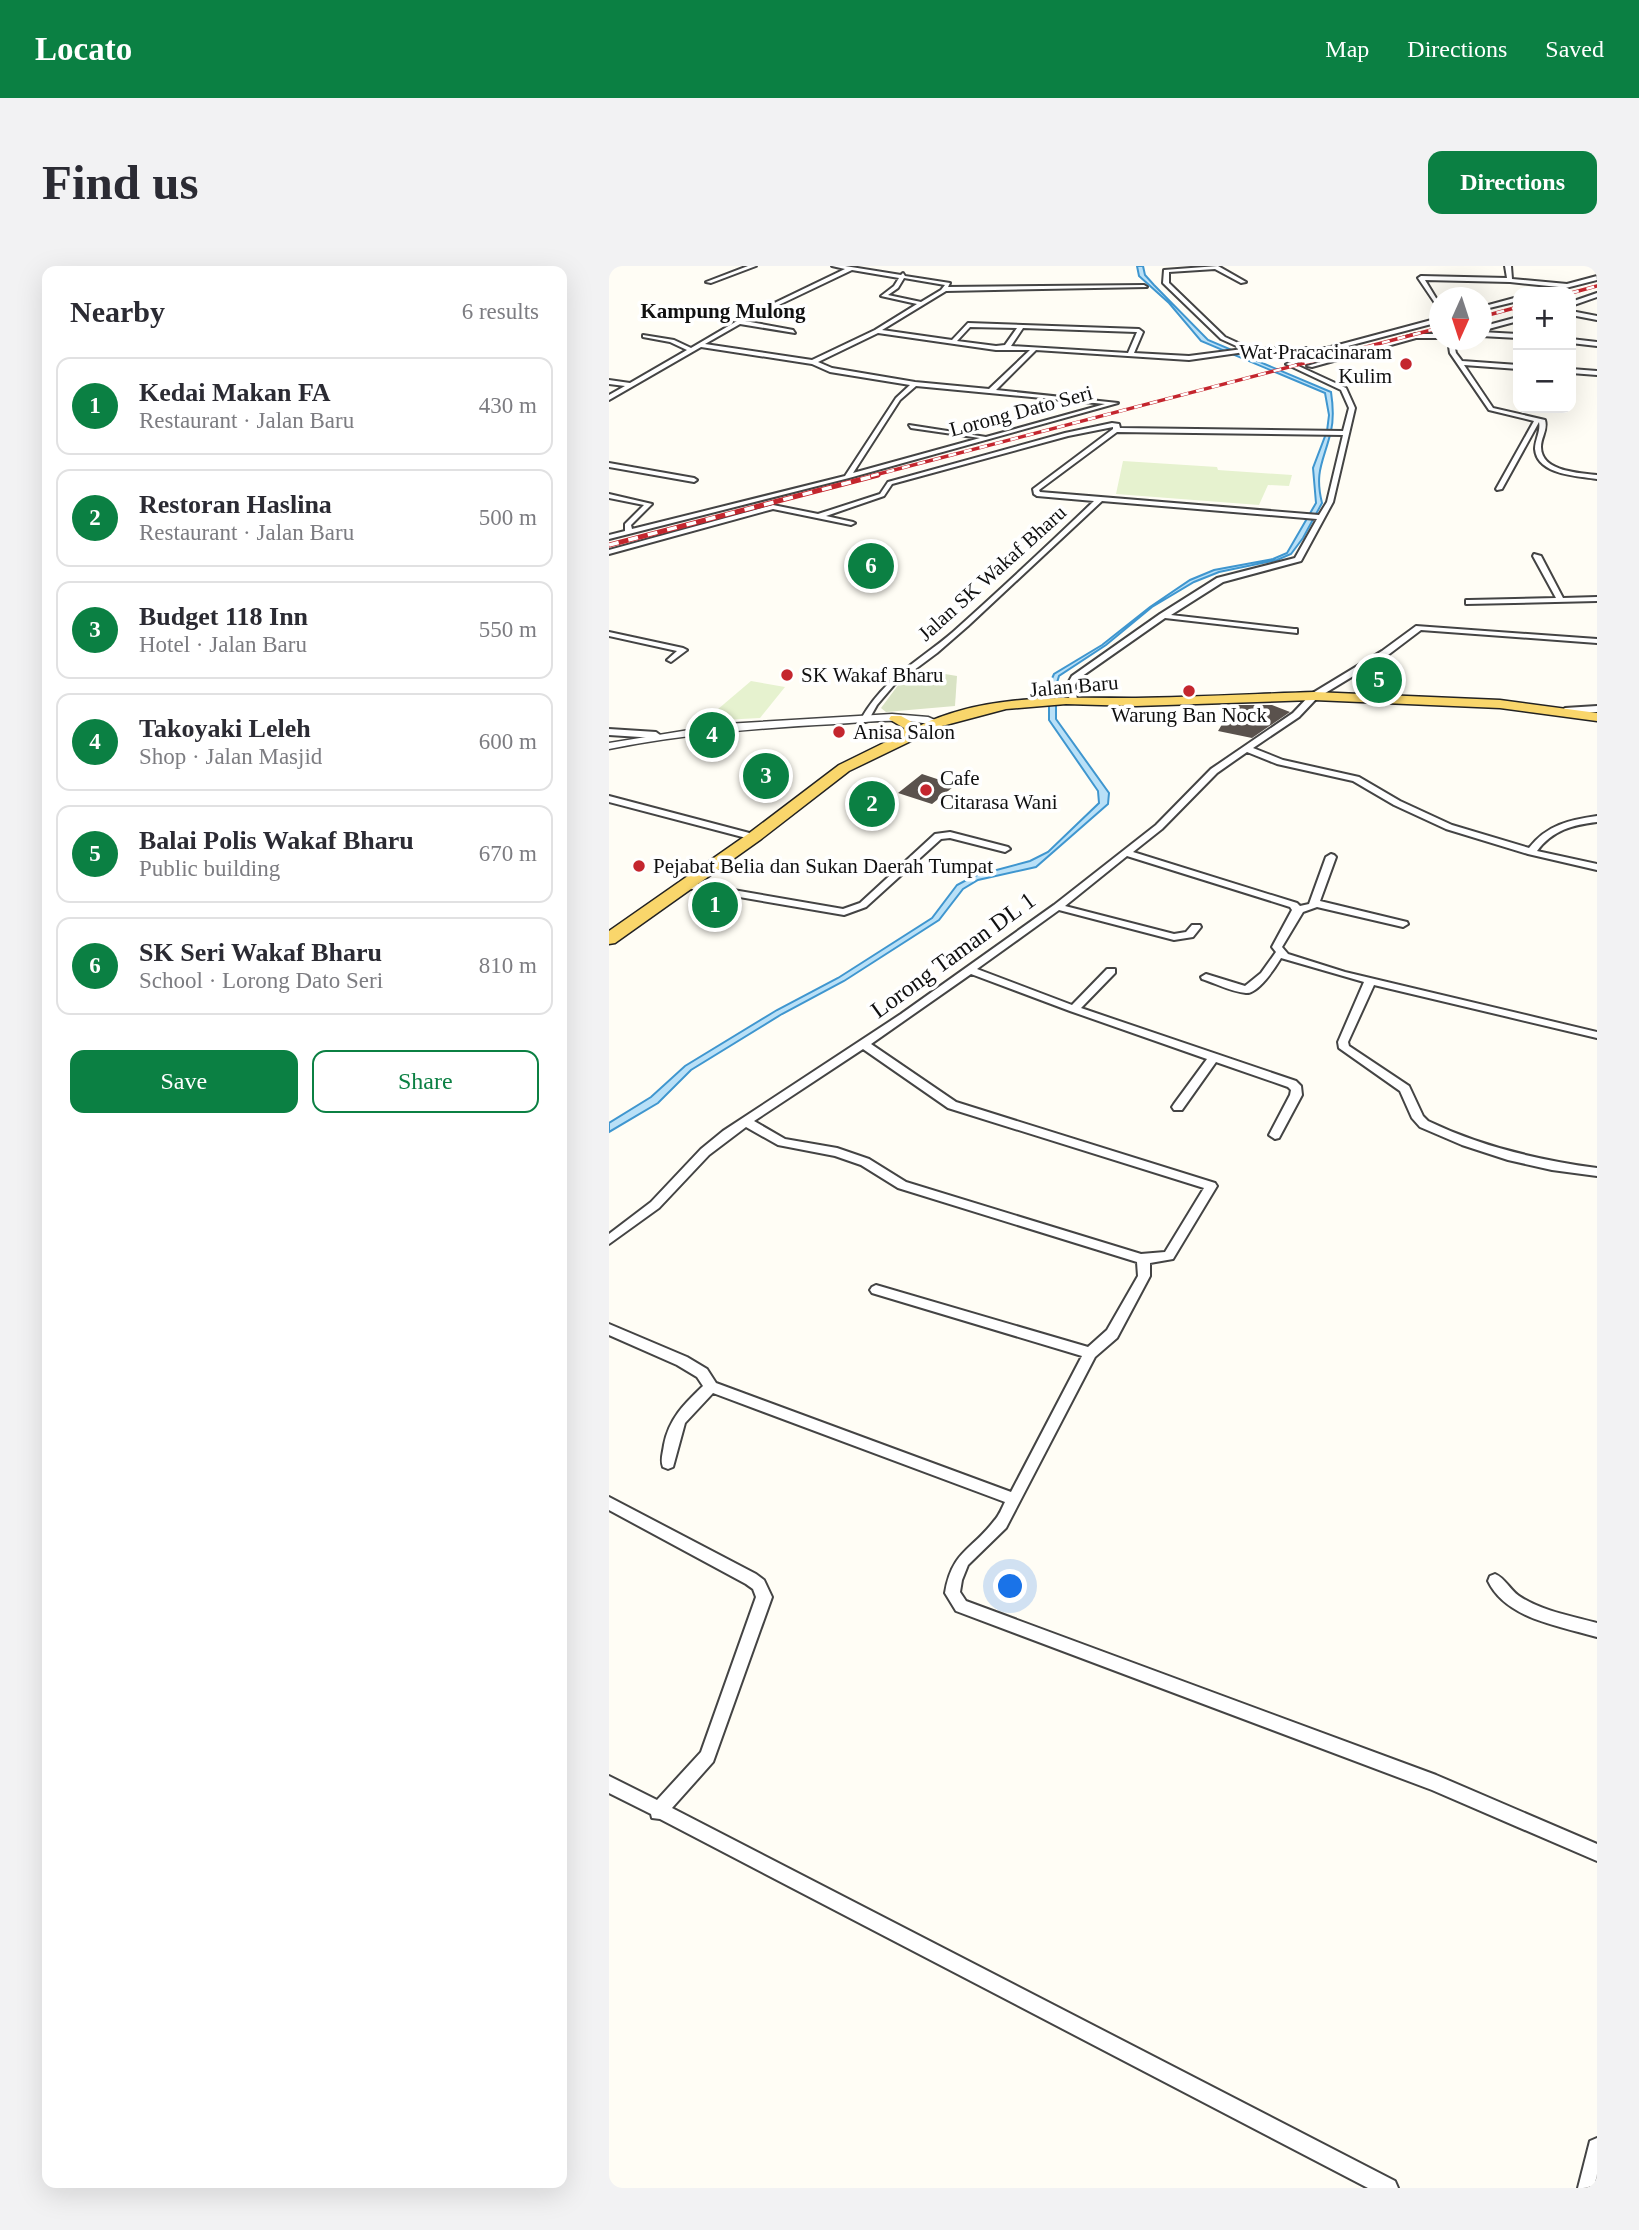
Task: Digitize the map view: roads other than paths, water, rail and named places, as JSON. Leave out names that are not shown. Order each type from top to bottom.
[{"type":"main road","points":[[1136,702],[1314,696],[1500,704],[1597,717]]},
{"type":"main road","name":"Jalan Baru","points":[[609,939],[754,837],[844,768],[909,735],[1006,705],[1073,700],[1136,702]]},
{"type":"main road","name":"Jalan Baru","points":[[818,789],[926,739],[977,721],[1020,713],[1136,702]]},
{"type":"main road","points":[[920,713],[1006,705]]},
{"type":"main road","points":[[896,719],[912,726],[909,735]]},
{"type":"main road","points":[[926,739],[944,722],[977,721]]},
{"type":"street","points":[[709,282],[753,266]]},
{"type":"street","points":[[835,266],[945,281],[948,287],[946,289]]},
{"type":"street","points":[[1508,266],[1510,280]]},
{"type":"street","points":[[609,398],[739,322],[854,267]]},
{"type":"street","points":[[1243,282],[1216,267],[1166,271],[1166,283],[1223,338],[1248,350]]},
{"type":"street","points":[[903,275],[896,286],[884,296],[923,304]]},
{"type":"street","points":[[1429,290],[1421,278],[1510,280],[1568,286]]},
{"type":"street","points":[[1564,287],[1597,278]]},
{"type":"street","points":[[813,362],[877,331],[946,289],[1144,287]]},
{"type":"street","points":[[1576,302],[1597,296]]},
{"type":"street","points":[[1492,306],[1513,300]]},
{"type":"street","points":[[1576,314],[1597,318]]},
{"type":"street","points":[[1492,326],[1513,320]]},
{"type":"street","points":[[739,322],[793,332]]},
{"type":"street","points":[[877,331],[996,348],[1065,349],[1189,358],[1248,350],[1327,350],[1429,323]]},
{"type":"street","points":[[953,342],[966,326],[1140,331],[1131,353]]},
{"type":"street","points":[[1007,347],[1021,326]]},
{"type":"street","points":[[1065,349],[1076,328]]},
{"type":"street","points":[[1300,369],[1358,354],[1390,342],[1429,335]]},
{"type":"street","points":[[1492,335],[1513,336]]},
{"type":"street","points":[[645,336],[672,341],[691,350]]},
{"type":"street","points":[[1576,342],[1597,344]]},
{"type":"street","name":"Lorong Dato Seri","points":[[609,537],[847,477],[1115,403],[915,384],[829,370],[813,362],[700,345]]},
{"type":"street","points":[[992,390],[1035,348]]},
{"type":"street","points":[[1073,700],[1072,685],[1075,678],[1220,580],[1298,559],[1330,502],[1352,408],[1344,388],[1289,364],[1324,354],[1327,350]]},
{"type":"street","points":[[1452,350],[1491,409],[1543,421],[1538,449],[1541,458]]},
{"type":"street","points":[[1460,363],[1513,367]]},
{"type":"street","points":[[1576,371],[1597,373]]},
{"type":"street","points":[[609,382],[632,385]]},
{"type":"street","points":[[847,477],[898,399],[915,384]]},
{"type":"street","points":[[1499,489],[1538,419]]},
{"type":"street","points":[[819,516],[882,495],[887,486],[898,480],[1067,434],[1112,425],[1117,425],[1116,430],[1346,433]]},
{"type":"street","points":[[911,426],[988,438]]},
{"type":"street","name":"Jalan SK Wakaf Bharu","points":[[1100,499],[1037,494],[1036,489],[1116,430]]},
{"type":"street","points":[[1519,455],[1541,458],[1555,469],[1597,477]]},
{"type":"street","points":[[609,465],[694,481]]},
{"type":"street","points":[[609,496],[649,504],[627,525],[629,532]]},
{"type":"street","points":[[1100,499],[1320,517]]},
{"type":"street","name":"Jalan SK Wakaf Bharu","points":[[865,719],[897,676],[943,645],[1100,499]]},
{"type":"street","points":[[609,552],[773,507],[851,523]]},
{"type":"street","points":[[1537,556],[1561,600]]},
{"type":"street","points":[[1469,602],[1597,599]]},
{"type":"street","points":[[1163,616],[1294,631]]},
{"type":"street","name":"Lorong Taman DL 1","points":[[609,1240],[655,1205],[705,1152],[864,1044],[1057,907],[1159,827],[1214,771],[1296,715],[1314,696],[1385,653],[1419,628],[1597,641]]},
{"type":"street","points":[[609,634],[683,650],[671,660]]},
{"type":"street","points":[[1565,711],[1597,709]]},
{"type":"street","points":[[609,746],[656,735],[718,727],[865,719],[920,713],[944,722]]},
{"type":"street","points":[[865,719],[944,722]]},
{"type":"street","points":[[609,732],[656,735]]},
{"type":"street","points":[[1247,749],[1280,762],[1331,771],[1356,779],[1397,803],[1449,827],[1531,852],[1597,867]]},
{"type":"street","points":[[609,799],[754,837]]},
{"type":"street","points":[[1531,852],[1543,835],[1557,826],[1597,819]]},
{"type":"street","points":[[687,885],[844,912],[863,905],[937,836],[950,835],[1005,849]]},
{"type":"street","points":[[1126,853],[1290,903],[1297,910],[1306,910],[1314,903],[1331,857]]},
{"type":"street","points":[[1314,903],[1403,924]]},
{"type":"street","points":[[1057,907],[1174,937],[1189,934],[1196,927]]},
{"type":"street","points":[[1297,910],[1277,947],[1280,953],[1370,981],[1597,1035]]},
{"type":"street","points":[[1206,977],[1247,990],[1265,975],[1280,953]]},
{"type":"street","points":[[968,969],[1074,1009],[1293,1084],[1297,1089],[1275,1135]]},
{"type":"street","points":[[1074,1009],[1111,971]]},
{"type":"street","points":[[1370,981],[1343,1042],[1344,1048],[1405,1089],[1418,1118],[1424,1124],[1510,1158],[1539,1165],[1597,1172]]},
{"type":"street","points":[[747,1122],[782,1142],[837,1152],[865,1162],[902,1185],[1141,1259],[1169,1255],[1211,1186],[952,1105],[864,1044]]},
{"type":"street","points":[[1178,1107],[1214,1057]]},
{"type":"street","points":[[1141,1259],[1145,1264],[1145,1276],[1112,1334],[1090,1353],[1014,1499],[991,1536],[960,1562],[953,1577],[952,1593],[961,1606],[1436,1783],[1597,1853]]},
{"type":"street","points":[[876,1290],[1090,1353]]},
{"type":"street","points":[[609,1329],[682,1361],[702,1373],[711,1387],[1014,1499]]},
{"type":"street","points":[[668,1463],[673,1428],[681,1414],[711,1387]]},
{"type":"street","points":[[609,1503],[751,1580],[759,1585],[764,1597],[707,1757],[658,1812]]},
{"type":"street","points":[[1495,1581],[1501,1593],[1513,1601],[1597,1630]]},
{"type":"street","points":[[609,1784],[658,1812],[1388,2188]]},
{"type":"street","points":[[1588,2188],[1597,2148]]},
{"type":"water","points":[[1137,266],[1143,266],[1145,275],[1208,340],[1331,392],[1332,426],[1319,474],[1322,503],[1303,538],[1291,554],[1277,560],[1219,572],[1194,582],[1152,607],[1106,645],[1059,676],[1056,686],[1056,719],[1109,793],[1108,804],[1036,867],[978,880],[963,889],[939,920],[844,981],[782,1014],[691,1070],[658,1103],[609,1132],[609,1123],[651,1097],[685,1066],[777,1010],[838,978],[932,918],[957,885],[974,876],[1030,861],[1048,852],[1099,803],[1098,791],[1049,720],[1049,685],[1054,674],[1102,645],[1150,607],[1190,580],[1214,570],[1273,559],[1287,553],[1316,503],[1313,468],[1327,431],[1329,415],[1325,393],[1201,341],[1169,303],[1139,276]]},
{"type":"railway","points":[[1576,292],[1597,286]]},
{"type":"railway","points":[[1492,314],[1513,308]]},
{"type":"railway","points":[[871,476],[1429,331]]},
{"type":"railway","points":[[609,545],[878,475]]},
{"type":"place","name":"Wat Pracacinaram Kulim","points":[[1406,364]]},
{"type":"place","name":"SK Seri Wakaf Bharu","points":[[871,566]]},
{"type":"place","name":"SK Wakaf Bharu","points":[[787,675]]},
{"type":"place","name":"Balai Polis Wakaf Bharu","points":[[1379,680]]},
{"type":"place","name":"Warung Ban Nock","points":[[1189,691]]},
{"type":"place","name":"Anisa Salon","points":[[839,732]]},
{"type":"place","name":"Takoyaki Leleh","points":[[712,735]]},
{"type":"place","name":"Budget 118 Inn","points":[[766,776]]},
{"type":"place","name":"Cafe Citarasa Wani","points":[[926,790]]},
{"type":"place","name":"Restoran Haslina","points":[[872,804]]},
{"type":"place","name":"Pejabat Belia dan Sukan Daerah Tumpat","points":[[639,866]]},
{"type":"place","name":"Kedai Makan FA","points":[[715,905]]},
{"type":"district","name":"Kampung Mulong","points":[[723,311]]}]
